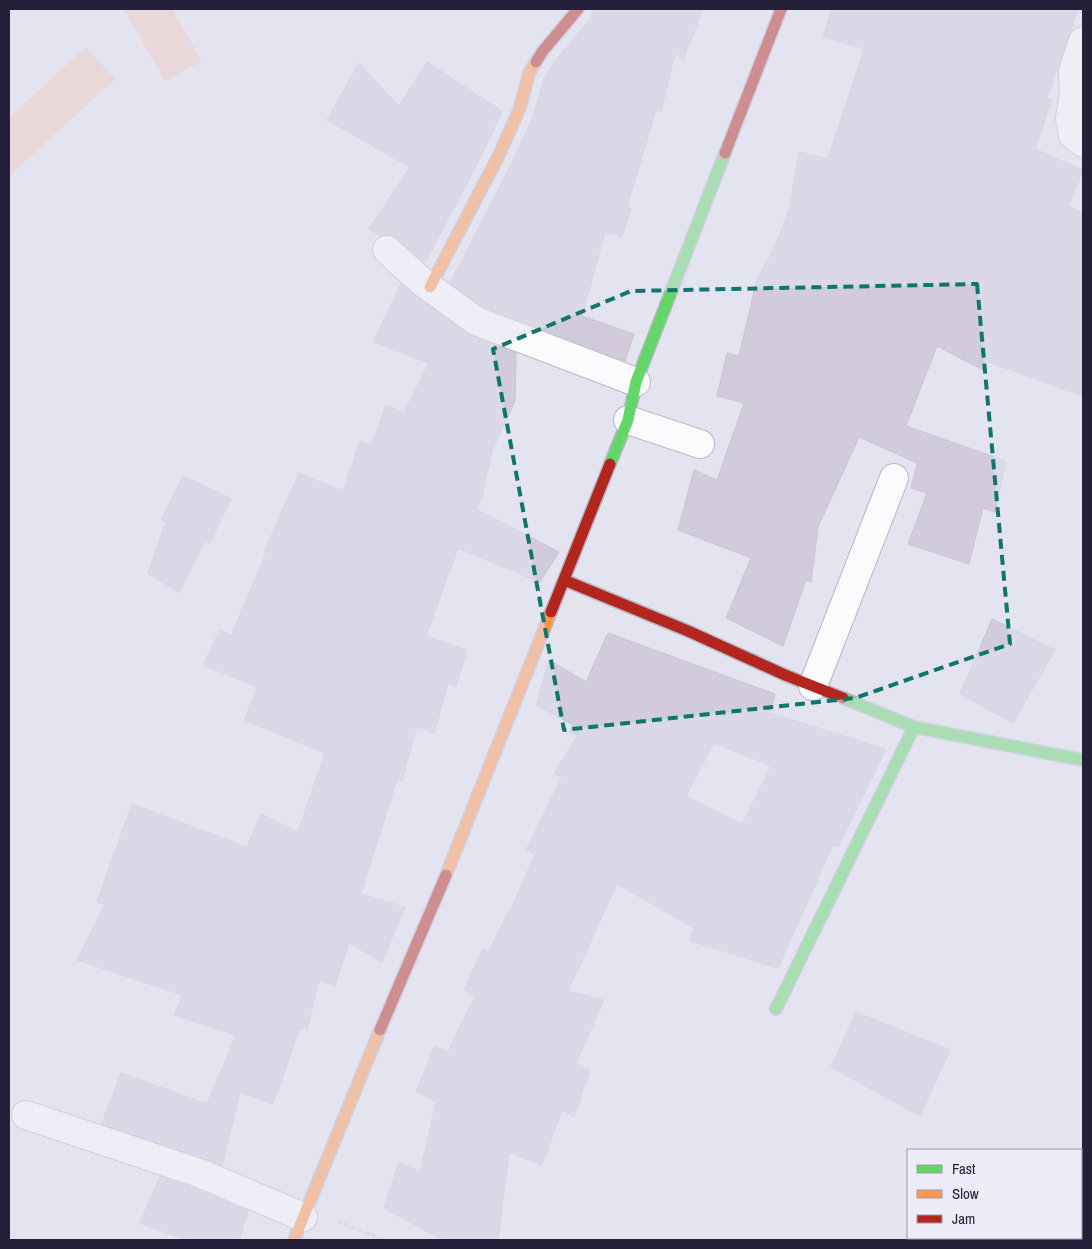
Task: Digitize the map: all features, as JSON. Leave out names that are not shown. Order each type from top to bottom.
[{"type":"street","points":[[430,287],[498,156],[520,108],[529,72],[542,52],[578,9]]},
{"type":"street","points":[[26,1115],[202,1174],[301,1222],[451,864],[628,420],[636,382],[781,9]]},
{"type":"street","points":[[1083,41],[1073,72],[1074,95],[1070,118],[1073,135],[1083,143]]},
{"type":"street","points":[[387,250],[430,287],[476,321],[636,382]]},
{"type":"street","points":[[628,420],[700,444]]},
{"type":"street","points":[[813,686],[894,478]]},
{"type":"street","points":[[564,580],[688,630],[785,675],[914,727],[1083,760]]},
{"type":"street","points":[[776,1009],[914,727]]},
{"type":"path","points":[[301,1222],[385,1240]]},
{"type":"highlighted area","points":[[977,284],[1010,644],[855,698],[564,730],[493,349],[631,291]]},
{"type":"shaded area","points":[[124,9],[172,9],[202,61],[165,81]]},
{"type":"shaded area","points":[[86,47],[115,79],[9,176],[9,118]]},
{"type":"building","points":[[593,9],[703,9],[683,60],[675,53],[661,111],[656,110],[627,207],[631,209],[622,237],[605,232],[582,316],[634,334],[625,361],[484,307],[450,283],[512,163],[534,114],[544,79],[555,61],[590,19]]},
{"type":"building","points":[[832,9],[1078,9],[1047,98],[1052,100],[1035,149],[1083,170],[1068,206],[1083,213],[1083,396],[986,361],[983,370],[937,346],[906,426],[1006,461],[995,512],[983,508],[969,564],[908,544],[927,493],[911,488],[917,463],[859,437],[818,527],[811,582],[806,580],[783,646],[726,618],[751,558],[678,530],[694,470],[717,480],[744,403],[717,396],[727,353],[739,356],[757,279],[775,247],[790,207],[799,152],[828,159],[864,49],[823,36]]},
{"type":"building","points":[[427,62],[502,111],[484,150],[425,263],[397,238],[390,235],[381,236],[369,229],[410,167],[327,120],[359,63],[399,106]]},
{"type":"building","points":[[401,284],[467,334],[516,353],[515,401],[492,451],[482,496],[476,509],[559,552],[540,582],[458,548],[426,636],[467,650],[456,686],[448,683],[434,733],[417,726],[402,781],[397,779],[361,894],[405,907],[382,962],[349,943],[335,986],[319,980],[307,1030],[300,1028],[273,1104],[240,1092],[222,1166],[102,1124],[121,1073],[207,1104],[236,1035],[174,1015],[183,995],[77,960],[105,905],[97,902],[132,804],[247,847],[261,814],[298,832],[325,753],[244,720],[258,687],[203,665],[220,630],[231,636],[266,553],[264,552],[299,473],[343,491],[360,441],[371,446],[386,405],[404,413],[429,363],[373,342]]},
{"type":"building","points":[[183,476],[231,499],[210,543],[205,541],[179,593],[148,573],[166,522],[161,520]]},
{"type":"building","points":[[992,619],[1055,650],[1013,723],[960,694]]},
{"type":"building","points":[[608,633],[775,694],[770,713],[886,749],[838,847],[833,845],[778,968],[690,941],[694,928],[617,884],[568,991],[604,1000],[576,1063],[590,1070],[574,1117],[562,1109],[542,1165],[509,1152],[498,1240],[443,1240],[384,1208],[399,1162],[420,1172],[436,1102],[416,1091],[435,1046],[448,1052],[475,997],[464,990],[483,949],[489,952],[507,913],[509,914],[535,854],[526,850],[562,777],[554,774],[577,736],[569,732],[573,725],[536,705],[549,660],[586,682]],"holes":[[[714,743],[771,766],[742,824],[686,796]]]},
{"type":"building","points":[[856,1012],[950,1050],[920,1116],[831,1067]]},
{"type":"building","points":[[160,1176],[248,1211],[239,1240],[187,1240],[140,1223]]},
{"type":"traffic: fast","points":[[610,464],[628,420],[636,382],[725,153]]},
{"type":"traffic: fast","points":[[843,698],[914,727],[1083,760]]},
{"type":"traffic: fast","points":[[776,1009],[914,727]]},
{"type":"traffic: slow","points":[[430,287],[498,157],[520,108],[529,73],[536,62]]},
{"type":"traffic: slow","points":[[446,875],[551,612]]},
{"type":"traffic: slow","points":[[294,1240],[380,1030]]},
{"type":"traffic: jam","points":[[536,62],[542,52],[578,9]]},
{"type":"traffic: jam","points":[[725,153],[781,9]]},
{"type":"traffic: jam","points":[[551,612],[610,464]]},
{"type":"traffic: jam","points":[[564,580],[843,698]]},
{"type":"traffic: jam","points":[[380,1030],[446,875]]}]
